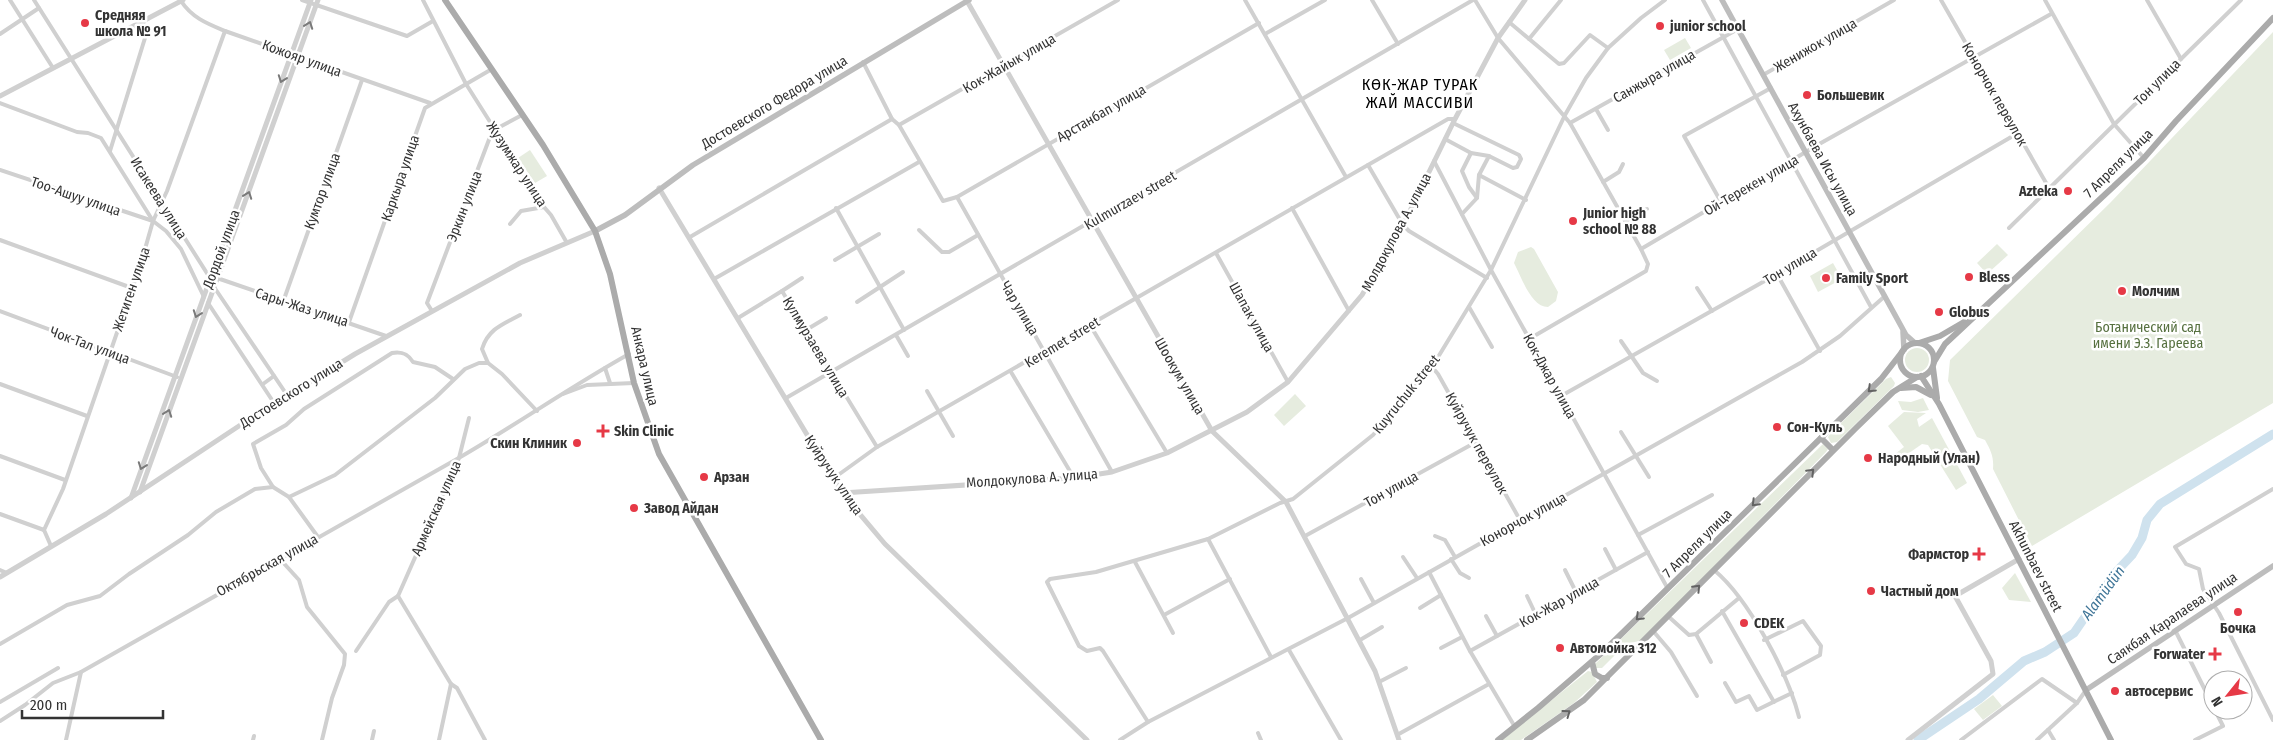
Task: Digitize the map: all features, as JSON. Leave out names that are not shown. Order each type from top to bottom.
[{"type":"main road","name":"Анкара улица","points":[[445,0],[572,190],[595,231],[610,274],[634,382],[659,454],[821,740]]},
{"type":"main road","name":"Ахунбаева Исы улица","points":[[1722,0],[1903,330],[1917,343]]},
{"type":"main road","name":"Достоевского Федора улица","points":[[595,231],[625,215],[659,188],[693,165],[968,1]]},
{"type":"main road","name":"7 Апреля улица","points":[[1933,364],[1945,344],[2144,158],[2176,121],[2273,18]]},
{"type":"main road","name":"7 Апреля улица","points":[[1917,343],[1940,336],[1972,318]]},
{"type":"main road","name":"Ахунбаева Исы улица","points":[[1903,330],[1903,351]]},
{"type":"main road","points":[[1917,343],[1929,348],[1939,404],[1919,377],[1908,374],[1902,366],[1903,351],[1917,343]]},
{"type":"main road","name":"7 Апреля улица","points":[[1498,740],[1592,662],[1882,378],[1903,351]]},
{"type":"main road","points":[[1527,740],[1570,711],[1607,678],[1833,450],[1897,389],[1919,377],[1933,364]]},
{"type":"main road","points":[[1897,389],[1905,386],[1924,390],[1939,404]]},
{"type":"main road","name":"Akhunbaev street","points":[[1939,404],[2111,740]]},
{"type":"main road","points":[[1821,438],[1833,450]]},
{"type":"main road","name":"Саякбая Каралаева улица","points":[[2086,690],[2273,566]]},
{"type":"main road","points":[[1592,662],[1595,674],[1602,678],[1607,678]]},
{"type":"street","points":[[10,0],[53,68]]},
{"type":"street","name":"Исакеева улица","points":[[34,0],[214,287],[287,395]]},
{"type":"street","points":[[302,0],[314,2],[407,36],[433,21]]},
{"type":"street","name":"Жузумжар улица","points":[[424,0],[466,84],[494,130],[551,215],[567,243]]},
{"type":"street","name":"Кок-Жайык улица","points":[[899,125],[1118,0]]},
{"type":"street","points":[[1245,0],[1346,177]]},
{"type":"street","points":[[1265,34],[1325,0]]},
{"type":"street","points":[[1372,0],[1398,44]]},
{"type":"street","points":[[1474,0],[1498,38],[1565,115],[1626,221],[1648,264],[1646,271],[1529,339]]},
{"type":"street","name":"Kulmurzaev street","points":[[786,398],[830,370],[896,335],[1474,0]]},
{"type":"street","name":"Молдокулова А. улица","points":[[842,492],[1074,478],[1112,472],[1167,452],[1247,412],[1288,382],[1350,312],[1403,225],[1454,121],[1498,38],[1524,0]]},
{"type":"street","points":[[1529,39],[1561,0]]},
{"type":"street","name":"Kuyruchuk street","points":[[1148,722],[1103,651],[1100,648],[1087,651],[1080,646],[1047,582],[1050,579],[1096,572],[1135,562],[1208,539],[1293,500],[1373,435],[1432,367],[1487,278],[1526,200],[1565,115],[1586,78],[1608,48],[1641,18],[1665,0]]},
{"type":"street","points":[[1703,0],[1871,307]]},
{"type":"street","name":"Женижок улица","points":[[1763,75],[1894,0]]},
{"type":"street","name":"Конорчок переулок","points":[[1942,0],[2049,188]]},
{"type":"street","points":[[2045,0],[2114,124],[2144,158]]},
{"type":"street","points":[[2146,0],[2181,59]]},
{"type":"street","name":"Тон улица","points":[[2009,228],[2241,0]]},
{"type":"street","points":[[0,96],[180,1]]},
{"type":"street","name":"Кожояр улица","points":[[180,1],[188,11],[200,20],[225,32],[430,104]]},
{"type":"street","name":"Шоокум улица","points":[[968,1],[1212,431],[1286,502],[1360,640],[1379,682],[1398,737]]},
{"type":"street","name":"Дордой улица","points":[[130,498],[291,54],[314,2]]},
{"type":"street","name":"Дордой улица","points":[[140,492],[298,57],[314,2]]},
{"type":"street","points":[[0,34],[39,8]]},
{"type":"street","name":"Ой-Терекен улица","points":[[1641,249],[1790,161],[2052,14]]},
{"type":"street","points":[[110,151],[146,38],[143,21]]},
{"type":"street","points":[[1509,22],[1562,64],[1590,35],[1608,48]]},
{"type":"street","name":"Арстанбап улица","points":[[919,162],[943,201],[957,197],[1259,24]]},
{"type":"street","name":"Санжыра улица","points":[[1570,123],[1738,29]]},
{"type":"street","name":"Жетиген улица","points":[[44,530],[54,511],[65,480],[132,288],[153,221],[225,32]]},
{"type":"street","points":[[714,279],[919,162],[899,125],[892,119],[863,62]]},
{"type":"street","points":[[430,104],[492,69]]},
{"type":"street","name":"Кумтор улица","points":[[282,302],[362,80]]},
{"type":"street","name":"Женижок улица","points":[[1721,202],[1684,136],[1770,88]]},
{"type":"street","name":"Исакеева улица","points":[[0,103],[60,124],[69,130],[95,134],[101,138],[153,221],[166,231],[181,249],[208,303],[274,403]]},
{"type":"street","name":"Каркыра улица","points":[[349,322],[424,108],[430,104]]},
{"type":"street","points":[[1596,109],[1608,130]]},
{"type":"street","points":[[494,130],[522,114]]},
{"type":"street","points":[[690,237],[892,119]]},
{"type":"street","name":"Keremet street","points":[[834,478],[877,447],[1011,372],[1368,164],[1448,119],[1454,121]]},
{"type":"street","points":[[1445,139],[1471,153],[1489,156],[1513,168],[1517,167],[1521,159],[1519,155],[1454,121]]},
{"type":"street","name":"Эркин улица","points":[[432,312],[427,303],[494,130]]},
{"type":"street","name":"Тон улица","points":[[1561,396],[1777,274],[2018,133]]},
{"type":"street","points":[[1471,153],[1462,171],[1469,187],[1477,198]]},
{"type":"street","points":[[1462,214],[1477,198],[1480,176],[1489,156]]},
{"type":"street","name":"Кок-Джар улица","points":[[1434,161],[1491,270],[1668,589]]},
{"type":"street","points":[[1368,164],[1403,225],[1409,231],[1487,278]]},
{"type":"street","points":[[1603,182],[1619,172],[1623,164]]},
{"type":"street","name":"Тоо-Ашуу улица","points":[[0,170],[153,221]]},
{"type":"street","points":[[1480,176],[1526,200]]},
{"type":"street","name":"Куйручук улица","points":[[659,188],[842,492],[885,544],[1087,740]]},
{"type":"street","name":"Чар улица","points":[[957,197],[1000,275],[1046,351],[1112,472]]},
{"type":"street","points":[[510,224],[521,211],[544,207]]},
{"type":"street","points":[[836,208],[904,330]]},
{"type":"street","points":[[1292,208],[1350,312]]},
{"type":"street","points":[[1626,221],[1647,209]]},
{"type":"street","points":[[919,230],[942,252],[948,252],[978,235]]},
{"type":"street","name":"Достоевского улица","points":[[0,577],[140,492],[274,403],[386,336],[520,263],[595,231]]},
{"type":"street","points":[[835,260],[878,234]]},
{"type":"street","points":[[0,240],[132,288]]},
{"type":"street","name":"Шапак улица","points":[[1216,253],[1288,382]]},
{"type":"street","points":[[857,302],[904,272]]},
{"type":"street","points":[[1777,274],[1820,351]]},
{"type":"street","name":"Сары-Жаз улица","points":[[217,278],[282,302],[349,322],[386,336]]},
{"type":"street","points":[[782,291],[802,278]]},
{"type":"street","points":[[1697,288],[1712,311]]},
{"type":"street","name":"Кулмурзаева улица","points":[[738,318],[782,291],[877,447]]},
{"type":"street","name":"Конорчок улица","points":[[1120,740],[1148,722],[1348,618],[1820,351],[1840,336],[1884,296]]},
{"type":"street","points":[[1469,307],[1492,347]]},
{"type":"street","name":"Чок-Тал улица","points":[[0,311],[181,378]]},
{"type":"street","points":[[520,315],[491,331],[485,339],[482,349],[488,363],[502,374],[537,411]]},
{"type":"street","points":[[806,330],[826,318]]},
{"type":"street","points":[[1090,325],[1167,452]]},
{"type":"street","points":[[896,335],[908,356]]},
{"type":"street","points":[[1621,341],[1643,373],[1658,381]]},
{"type":"street","points":[[318,536],[289,497],[273,486],[261,468],[253,444],[286,425],[304,409],[392,353],[402,352],[414,362],[434,367],[454,379]]},
{"type":"street","name":"Октябрьская улица","points":[[563,394],[568,389],[629,354]]},
{"type":"street","points":[[289,497],[335,476],[435,398],[465,369],[479,363],[488,363]]},
{"type":"street","name":"Куйручук переулок","points":[[1432,367],[1478,441],[1520,520]]},
{"type":"street","points":[[605,368],[610,383]]},
{"type":"street","points":[[1011,372],[1074,478]]},
{"type":"street","points":[[263,384],[274,376]]},
{"type":"street","name":"Октябрьская улица","points":[[0,721],[25,706],[53,683],[81,672],[279,558],[459,458],[563,394],[587,384],[634,382]]},
{"type":"street","points":[[0,384],[87,416]]},
{"type":"street","points":[[927,391],[953,436]]},
{"type":"street","name":"Армейская улица","points":[[356,651],[389,602],[398,596],[459,458],[469,418]]},
{"type":"street","points":[[1621,432],[1649,477]]},
{"type":"street","name":"Тон улица","points":[[1305,536],[1478,441]]},
{"type":"street","points":[[0,456],[65,480]]},
{"type":"street","points":[[145,476],[147,481],[154,482]]},
{"type":"street","points":[[135,484],[140,492]]},
{"type":"street","points":[[0,644],[68,605],[100,596],[216,512],[255,489],[273,486]]},
{"type":"street","points":[[2273,489],[2175,547],[2186,564],[2199,569],[2203,589],[2219,613],[2273,720]]},
{"type":"street","points":[[1638,535],[1712,495]]},
{"type":"street","points":[[0,514],[44,530],[51,546]]},
{"type":"street","points":[[1435,536],[1445,540],[1460,573],[1469,578]]},
{"type":"street","points":[[1208,539],[1271,657]]},
{"type":"street","points":[[1605,549],[1616,570]]},
{"type":"street","name":"Кок-Жар улица","points":[[1470,651],[1648,552]]},
{"type":"street","points":[[1403,557],[1417,578]]},
{"type":"street","points":[[279,558],[298,580],[307,607],[345,654],[344,665],[332,698],[322,740]]},
{"type":"street","points":[[1908,740],[1993,674],[1991,661],[1955,596],[2019,560]]},
{"type":"street","points":[[1135,562],[1172,633]]},
{"type":"street","points":[[0,570],[7,573]]},
{"type":"street","points":[[1565,570],[1576,592]]},
{"type":"street","points":[[1714,570],[1739,598],[1764,640],[1792,693],[1799,718]]},
{"type":"street","points":[[1429,572],[1488,684],[1515,727]]},
{"type":"street","points":[[1164,615],[1230,579]]},
{"type":"street","points":[[1361,580],[1374,603]]},
{"type":"street","points":[[398,596],[450,684],[457,688],[485,740]]},
{"type":"street","points":[[1420,608],[1441,596]]},
{"type":"street","points":[[1527,596],[1536,615]]},
{"type":"street","points":[[1669,617],[1689,635],[1696,634],[1739,598]]},
{"type":"street","points":[[1722,611],[1774,702]]},
{"type":"street","points":[[1486,616],[1497,636]]},
{"type":"street","points":[[1764,640],[1802,621],[1821,646],[1820,655],[1783,675]]},
{"type":"street","points":[[1360,640],[1382,627]]},
{"type":"street","points":[[1654,632],[1672,652],[1697,696]]},
{"type":"street","points":[[2176,632],[2203,686]]},
{"type":"street","points":[[1696,634],[1711,662]]},
{"type":"street","points":[[1441,648],[1462,637]]},
{"type":"street","points":[[1289,650],[1341,740]]},
{"type":"street","points":[[0,702],[58,668]]},
{"type":"street","points":[[1379,682],[1406,668]]},
{"type":"street","points":[[66,740],[81,672]]},
{"type":"street","points":[[1961,740],[2042,679],[2077,703]]},
{"type":"street","points":[[1725,683],[1736,702],[1748,696],[1757,710],[1792,693]]},
{"type":"street","points":[[439,740],[450,684]]},
{"type":"street","points":[[1398,737],[1488,684]]},
{"type":"street","points":[[2037,740],[2077,703],[2086,690]]},
{"type":"street","points":[[2194,740],[2223,726],[2220,720]]},
{"type":"street","points":[[2048,730],[2054,740]]},
{"type":"street","points":[[372,740],[374,731]]},
{"type":"street","points":[[1258,733],[1262,740]]},
{"type":"green space","name":"Ботанический сад имени Э.З. Гареева","points":[[2273,32],[2273,403],[2032,546],[1993,469],[1992,457],[1985,440],[1977,437],[1948,381],[1950,360],[2110,203]]},
{"type":"green space","points":[[1685,38],[1691,48],[1670,60],[1664,50]]},
{"type":"green space","points":[[530,150],[547,176],[535,183],[518,158]]},
{"type":"green space","points":[[1997,244],[2008,255],[1987,274],[1977,263]]},
{"type":"green space","points":[[1531,247],[1534,249],[1558,292],[1556,301],[1548,307],[1542,306],[1532,297],[1514,263],[1518,252]]},
{"type":"green space","name":"Family Sport","points":[[1833,263],[1842,279],[1818,292],[1810,276]]},
{"type":"green space","points":[[1912,348],[1922,348],[1929,355],[1929,365],[1922,372],[1912,372],[1905,365],[1905,355]]},
{"type":"green space","points":[[1891,377],[1895,383],[1894,386],[1837,442],[1831,443],[1828,437],[1830,434],[1886,379]]},
{"type":"green space","points":[[1295,394],[1306,406],[1284,426],[1274,415]]},
{"type":"green space","points":[[1923,398],[1929,410],[1918,412],[1902,410],[1898,401],[1911,402]]},
{"type":"green space","points":[[1904,412],[1926,413],[1917,419],[1919,427],[1932,418],[1967,483],[1956,490],[1928,445],[1922,444],[1899,460],[1895,454],[1904,447],[1888,426]]},
{"type":"green space","points":[[1823,444],[1828,449],[1826,452],[1674,607],[1639,641],[1626,644],[1602,668],[1595,668],[1595,664]]},
{"type":"green space","points":[[2015,573],[2031,602],[2009,600],[2002,588]]},
{"type":"green space","points":[[1588,671],[1592,672],[1597,682],[1574,703],[1521,740],[1502,740]]},
{"type":"green space","points":[[1993,695],[2002,706],[1983,720],[1974,709]]},
{"type":"waterway","name":"Alamüdün","points":[[1918,740],[1979,699],[2024,661],[2045,652],[2074,633],[2116,572],[2132,555],[2142,538],[2147,520],[2160,504],[2273,434]]},
{"type":"place","name":"Средняя школа № 91","points":[[85,23]]},
{"type":"place","name":"junior school","points":[[1660,26]]},
{"type":"place","name":"Большевик","points":[[1807,95]]},
{"type":"place","name":"Azteka","points":[[2068,191]]},
{"type":"place","name":"Junior high school № 88","points":[[1573,221]]},
{"type":"place","name":"Bless","points":[[1969,277]]},
{"type":"place","name":"Family Sport","points":[[1826,278]]},
{"type":"place","name":"Молчим","points":[[2122,291]]},
{"type":"place","name":"Globus","points":[[1939,312]]},
{"type":"place","name":"Сон-Куль","points":[[1777,427]]},
{"type":"place","name":"Skin Clinic","points":[[603,431]]},
{"type":"place","name":"Скин Клиник","points":[[577,443]]},
{"type":"place","name":"Народный (Улан)","points":[[1868,458]]},
{"type":"place","name":"Арзан","points":[[704,477]]},
{"type":"place","name":"Завод Айдан","points":[[634,508]]},
{"type":"place","name":"Фармстор","points":[[1979,554]]},
{"type":"place","name":"Частный дом","points":[[1871,591]]},
{"type":"place","name":"Бочка","points":[[2238,612]]},
{"type":"place","name":"CDEK","points":[[1744,623]]},
{"type":"place","name":"Автомойка 312","points":[[1560,648]]},
{"type":"place","name":"Forwater","points":[[2215,654]]},
{"type":"place","name":"автосервис","points":[[2115,691]]},
{"type":"district","name":"КӨК-ЖАР ТУРАК ЖАЙ МАССИВИ","points":[[1420,93]]}]
